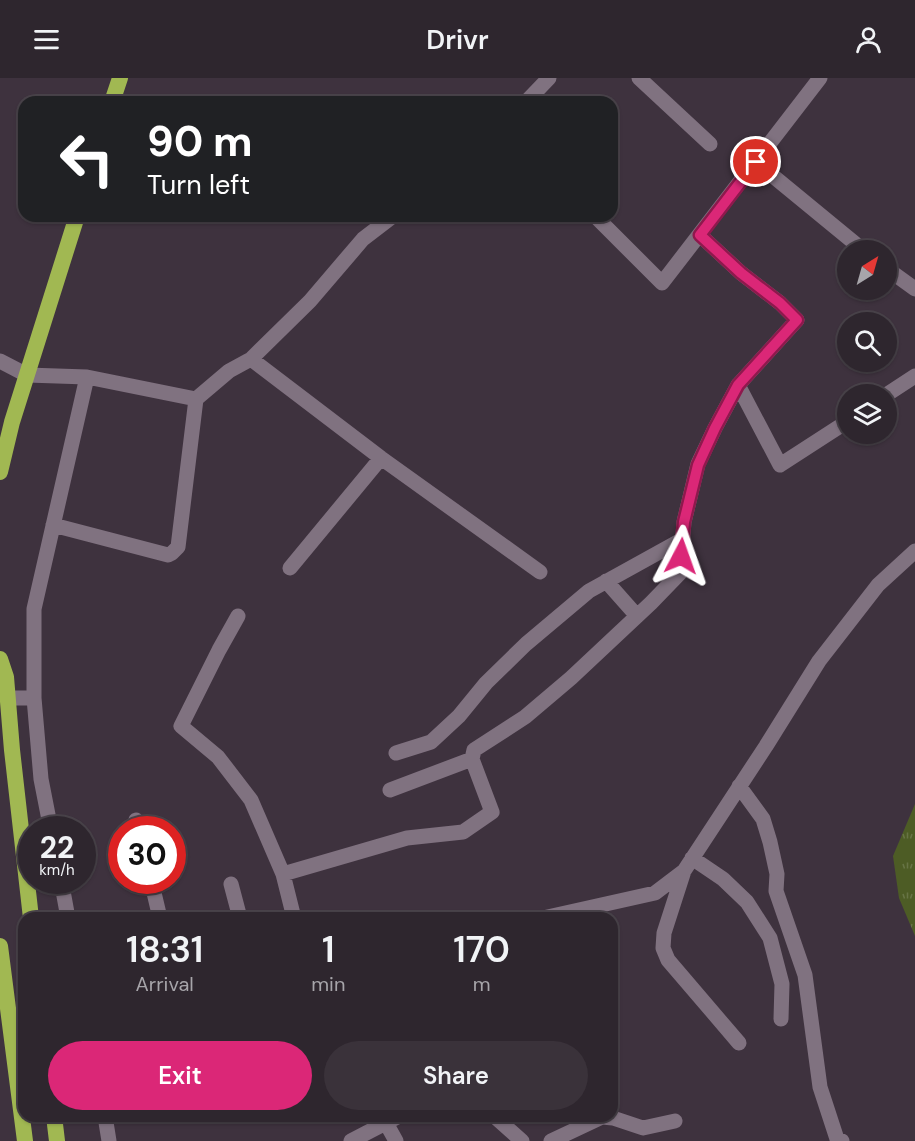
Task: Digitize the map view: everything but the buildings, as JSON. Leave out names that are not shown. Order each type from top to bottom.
[{"type":"highway","points":[[114,96],[120,78]]},
{"type":"highway","points":[[0,472],[6,419],[27,375],[74,222]]},
{"type":"highway","points":[[0,659],[6,677],[30,912]]},
{"type":"highway","points":[[0,946],[18,1086]]},
{"type":"highway","points":[[23,1122],[25,1141]]},
{"type":"highway","points":[[55,1122],[57,1141]]},
{"type":"street","points":[[532,96],[549,78]]},
{"type":"street","points":[[639,78],[710,144]]},
{"type":"street","points":[[601,222],[663,283],[820,78]]},
{"type":"street","points":[[756,162],[851,240]]},
{"type":"street","points":[[53,525],[168,555],[172,553],[177,547],[196,399],[229,371],[251,359],[310,301],[363,239],[385,222]]},
{"type":"street","points":[[283,874],[407,838],[463,832],[492,812],[472,759],[474,750],[525,717],[571,678],[680,573],[684,522],[698,465],[715,428],[738,385],[797,320],[700,235]]},
{"type":"street","points":[[897,276],[915,289]]},
{"type":"street","points":[[251,359],[381,458],[540,572]]},
{"type":"street","points":[[0,361],[27,375],[87,377],[196,399]]},
{"type":"street","points":[[897,388],[915,376]]},
{"type":"street","points":[[48,816],[41,779],[34,698],[34,609],[87,377]]},
{"type":"street","points":[[738,385],[780,465],[837,428]]},
{"type":"street","points":[[290,568],[381,458]]},
{"type":"street","points":[[396,753],[431,742],[459,716],[486,683],[526,644],[588,591],[682,539]]},
{"type":"street","points":[[739,1042],[668,960],[663,948],[664,933],[688,865],[819,661],[878,585],[915,551]]},
{"type":"street","points":[[606,581],[637,616]]},
{"type":"street","points":[[238,616],[181,726],[218,757],[251,800],[283,874],[292,912]]},
{"type":"street","points":[[7,698],[34,698]]},
{"type":"street","points":[[390,790],[472,759]]},
{"type":"street","points":[[739,786],[763,819],[770,842],[777,874],[776,891],[805,975],[820,1087],[837,1139],[842,1141]]},
{"type":"street","points":[[570,912],[655,893],[688,865]]},
{"type":"street","points":[[688,865],[723,879],[747,902],[770,938],[782,984],[781,1019]]},
{"type":"street","points":[[231,884],[238,912]]},
{"type":"street","points":[[64,894],[68,912]]},
{"type":"street","points":[[154,894],[159,912]]},
{"type":"street","points":[[618,1120],[644,1128],[675,1121]]},
{"type":"street","points":[[106,1122],[109,1141]]},
{"type":"street","points":[[351,1141],[388,1122]]},
{"type":"street","points":[[392,1122],[396,1141]]},
{"type":"street","points":[[501,1122],[522,1141]]},
{"type":"street","points":[[551,1141],[591,1122]]},
{"type":"green space","points":[[915,804],[915,936],[899,898],[893,856]]},
{"type":"route","points":[[681,556],[684,522],[698,465],[715,428],[738,385],[797,320],[700,235],[756,162]]}]
